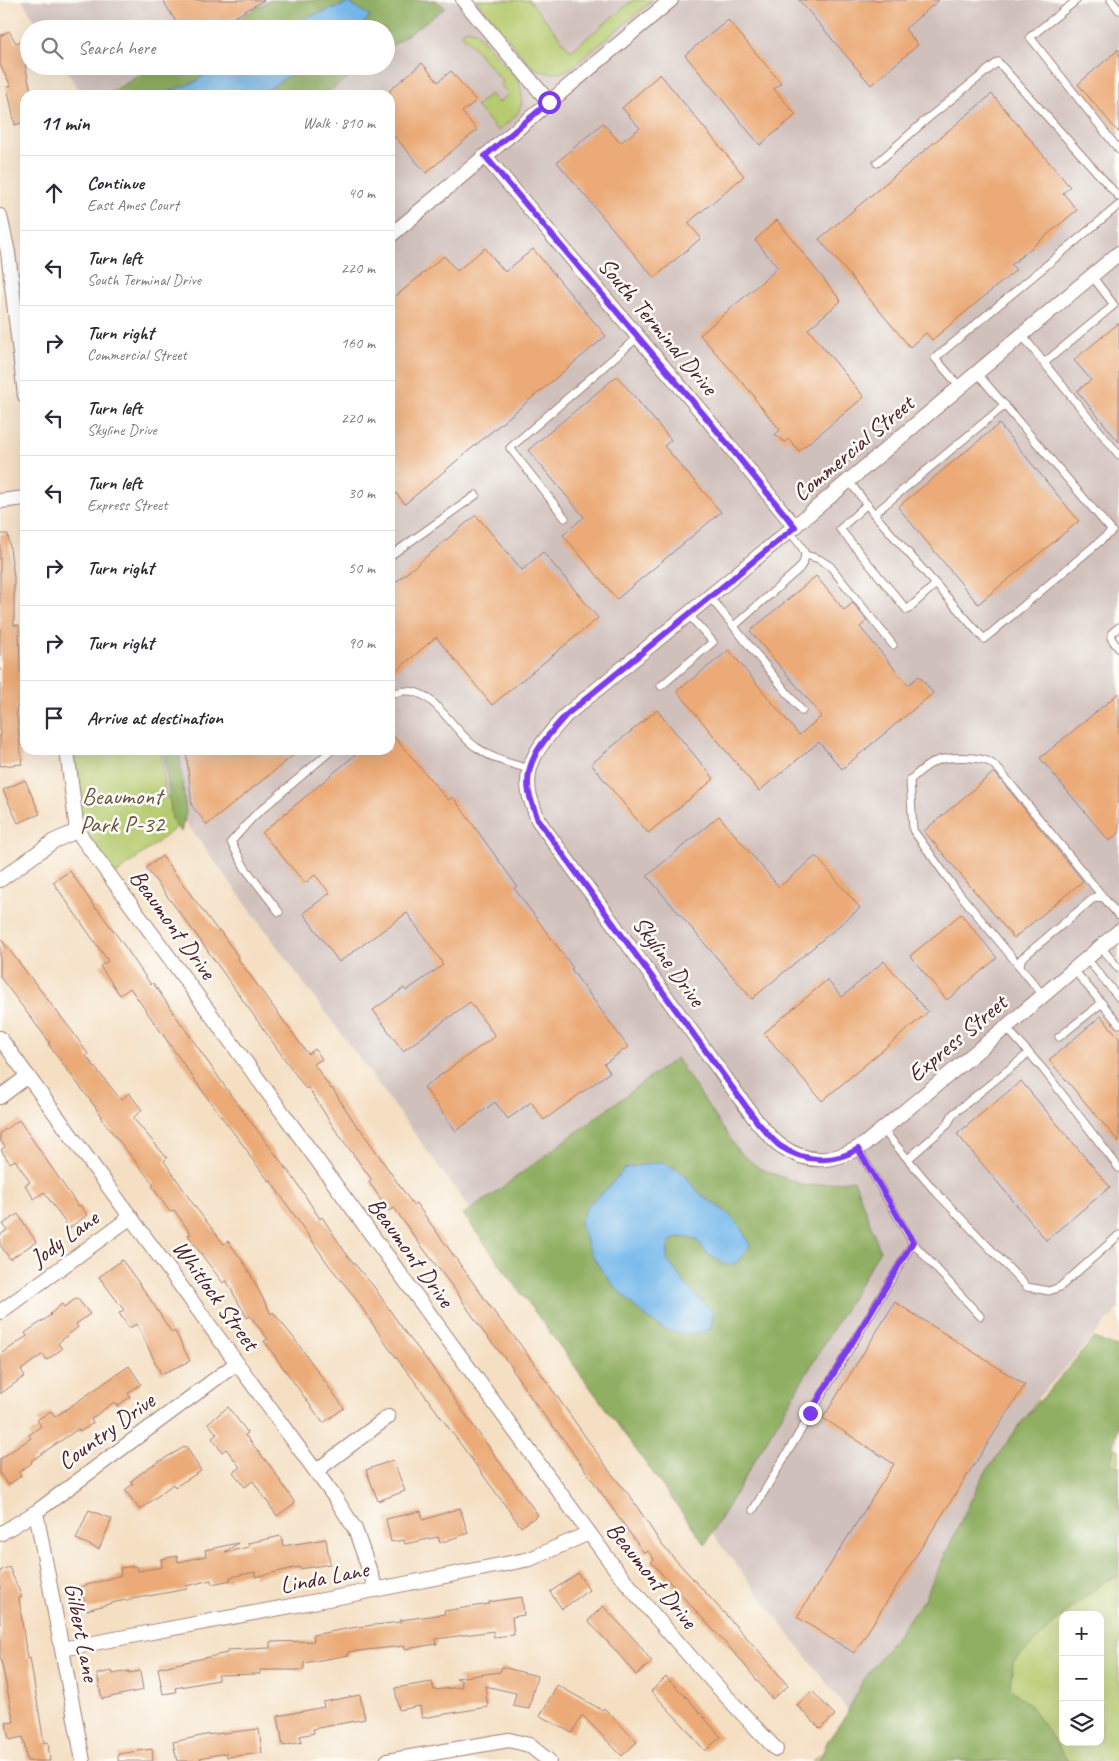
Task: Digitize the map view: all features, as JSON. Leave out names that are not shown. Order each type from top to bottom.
[{"type":"street","points":[[463,0],[549,102]]},
{"type":"street","points":[[395,232],[671,0]]},
{"type":"street","name":"South Terminal Drive","points":[[485,156],[705,416],[792,529]]},
{"type":"street","points":[[0,216],[8,252],[20,354]]},
{"type":"street","name":"Commercial Street","points":[[530,765],[544,740],[566,715],[792,529],[1119,253]]},
{"type":"street","points":[[0,501],[20,499]]},
{"type":"street","name":"Beaumont Drive","points":[[68,755],[77,831],[617,1572],[646,1607],[776,1749]]},
{"type":"street","name":"Skyline Drive","points":[[530,765],[529,794],[538,820],[758,1123],[780,1145],[804,1158],[814,1160]]},
{"type":"street","points":[[0,880],[54,840],[77,831]]},
{"type":"street","name":"Express Street","points":[[814,1160],[824,1160],[849,1154],[858,1149],[1006,1028],[1119,931]]},
{"type":"street","name":"Whitlock Street","points":[[0,1038],[336,1499],[355,1529],[376,1589]]},
{"type":"street","points":[[0,1097],[28,1076]]},
{"type":"street","name":"Jody Lane","points":[[0,1312],[131,1217]]},
{"type":"street","name":"Country Drive","points":[[0,1534],[36,1512],[237,1363]]},
{"type":"street","points":[[316,1471],[388,1417]]},
{"type":"street","name":"Gilbert Lane","points":[[36,1512],[83,1761]]},
{"type":"street","name":"Linda Lane","points":[[62,1649],[530,1559],[589,1533]]},
{"type":"street","points":[[387,1761],[509,1740],[529,1745],[550,1761]]},
{"type":"lane","points":[[1077,0],[1030,37],[1119,150]]},
{"type":"lane","points":[[1111,0],[1119,10]]},
{"type":"lane","points":[[877,163],[927,118],[998,62],[1119,197]]},
{"type":"lane","points":[[960,387],[935,358],[1119,205]]},
{"type":"lane","points":[[1044,363],[1114,304],[1092,276]]},
{"type":"lane","points":[[1022,335],[1119,455]]},
{"type":"lane","points":[[565,518],[510,448],[638,337]]},
{"type":"lane","points":[[849,481],[874,514],[984,639],[1112,532],[977,373]]},
{"type":"lane","points":[[874,514],[1004,405]]},
{"type":"lane","points":[[395,552],[476,495]]},
{"type":"lane","points":[[867,504],[840,528],[907,610],[936,584]]},
{"type":"lane","points":[[734,626],[806,561],[806,555],[792,529]]},
{"type":"lane","points":[[806,555],[819,559],[830,566],[893,645]]},
{"type":"lane","points":[[710,597],[802,710]]},
{"type":"lane","points":[[661,686],[713,642],[688,614]]},
{"type":"lane","points":[[1119,627],[1112,633],[1111,638],[1119,649]]},
{"type":"lane","points":[[395,694],[402,690],[415,691],[429,698],[473,746],[494,759],[530,765]]},
{"type":"lane","points":[[278,912],[245,868],[232,842],[254,816],[326,755]]},
{"type":"lane","points":[[1043,995],[954,887],[914,830],[910,780],[937,760],[956,757],[985,760],[991,763],[1000,771],[1119,916]]},
{"type":"lane","points":[[1020,967],[1021,959],[1095,897],[1104,898]]},
{"type":"lane","points":[[1101,947],[1119,969]]},
{"type":"lane","points":[[1086,959],[1119,998]]},
{"type":"lane","points":[[1074,970],[1119,1024]]},
{"type":"lane","points":[[1059,1037],[1102,1003]]},
{"type":"lane","points":[[1006,1028],[1044,1069],[1119,1168]]},
{"type":"lane","points":[[908,1158],[948,1126],[953,1114],[1029,1053]]},
{"type":"lane","points":[[883,1130],[934,1189],[1027,1286],[1049,1290],[1060,1287],[1119,1235]]},
{"type":"lane","points":[[858,1149],[913,1242],[980,1316]]},
{"type":"lane","points":[[753,1510],[913,1242]]},
{"type":"shaded area","points":[[22,0],[1119,0],[1119,1308],[1036,1400],[859,1725],[628,1424],[165,794],[161,755],[395,755],[395,90],[79,90],[70,75],[395,75],[395,20],[34,20]]},
{"type":"green space","points":[[270,0],[436,0],[445,8],[395,44],[395,20],[366,20],[369,16],[349,3],[299,20],[236,20]]},
{"type":"green space","points":[[476,0],[529,0],[571,51],[633,0],[653,0],[571,68],[566,71],[550,73],[539,70],[529,64]]},
{"type":"green space","points":[[468,29],[475,31],[514,75],[521,89],[522,100],[519,110],[498,131],[476,106],[490,94],[498,103],[508,94],[501,85],[503,82],[462,34],[463,31]]},
{"type":"green space","points":[[140,75],[204,75],[197,81],[174,90],[115,90]]},
{"type":"green space","points":[[290,75],[352,75],[331,90],[267,90]]},
{"type":"green space","name":"Beaumont Park P-32","points":[[68,755],[161,755],[165,794],[185,821],[111,878],[77,831]]},
{"type":"green space","points":[[165,755],[180,755],[186,812],[181,832],[172,821]]},
{"type":"green space","points":[[676,1058],[739,1152],[759,1168],[806,1186],[854,1180],[880,1250],[705,1544],[463,1214],[488,1198]],"holes":[[[625,1168],[683,1173],[700,1194],[726,1212],[741,1227],[750,1246],[707,1254],[697,1239],[679,1237],[669,1242],[667,1260],[687,1286],[711,1329],[693,1334],[667,1330],[588,1205],[610,1186]]]},
{"type":"green space","points":[[1094,1338],[1119,1348],[1119,1422],[1111,1462],[1119,1467],[1119,1576],[1105,1581],[1068,1611],[1059,1611],[1059,1619],[1013,1663],[1010,1688],[1031,1707],[1068,1761],[819,1761],[827,1742],[846,1715],[863,1681],[924,1599],[981,1479],[1021,1423]]},
{"type":"green space","points":[[1036,1400],[1119,1450],[1119,1761],[812,1761],[859,1725]]},
{"type":"water","points":[[349,3],[370,16],[367,20],[299,20]]},
{"type":"water","points":[[204,75],[290,75],[267,90],[174,90],[197,81]]},
{"type":"water","points":[[661,1162],[683,1173],[700,1194],[726,1212],[741,1227],[750,1246],[740,1260],[729,1266],[707,1254],[696,1239],[679,1237],[669,1242],[667,1260],[687,1286],[713,1312],[711,1329],[700,1332],[684,1334],[667,1330],[636,1308],[614,1286],[597,1264],[588,1247],[580,1222],[588,1205],[610,1186],[625,1168]]},
{"type":"building","points":[[163,0],[264,0],[230,20],[175,20]]},
{"type":"building","points":[[799,0],[939,0],[905,29],[918,45],[871,85]]},
{"type":"building","points":[[728,20],[781,83],[774,89],[796,115],[760,145],[685,55]]},
{"type":"building","points":[[9,31],[16,43],[20,41],[20,75],[27,75],[31,90],[20,90],[20,124],[15,125],[7,87],[11,86],[0,65],[0,36]]},
{"type":"building","points":[[1119,49],[1119,133],[1078,84]]},
{"type":"building","points":[[422,63],[438,82],[451,71],[476,101],[462,112],[477,130],[426,173],[395,137],[395,90],[390,90]]},
{"type":"building","points":[[660,74],[744,176],[688,223],[701,238],[654,278],[557,162],[603,123],[620,143],[640,128],[622,108]]},
{"type":"building","points":[[992,94],[1070,187],[1063,193],[1077,210],[1011,265],[1016,270],[932,340],[926,333],[910,347],[819,239]]},
{"type":"building","points":[[777,220],[841,301],[808,329],[864,397],[799,451],[789,439],[785,442],[775,435],[780,430],[755,397],[700,335],[778,268],[755,240]]},
{"type":"building","points":[[485,248],[505,272],[533,249],[606,336],[405,504],[395,492],[395,297],[444,256],[457,271]]},
{"type":"building","points":[[1119,323],[1119,442],[1077,391],[1091,380],[1074,360]]},
{"type":"building","points":[[617,376],[671,440],[664,446],[721,512],[617,599],[563,535],[584,517],[528,450]]},
{"type":"building","points":[[999,424],[1079,521],[978,604],[898,507]]},
{"type":"building","points":[[476,515],[522,570],[543,552],[598,618],[492,705],[436,637],[395,672],[395,583]]},
{"type":"building","points":[[0,534],[8,534],[14,577],[14,625],[19,625],[20,707],[16,707],[22,764],[0,766]]},
{"type":"building","points":[[816,576],[844,610],[853,603],[867,621],[860,627],[908,685],[919,676],[933,693],[842,769],[819,742],[759,791],[677,691],[729,650],[799,735],[822,716],[750,631]]},
{"type":"building","points":[[1119,693],[1119,833],[1109,841],[1040,758]]},
{"type":"building","points":[[657,710],[714,779],[648,833],[591,764]]},
{"type":"building","points":[[395,738],[448,800],[453,797],[517,886],[514,888],[628,1047],[604,1064],[610,1072],[544,1120],[531,1102],[508,1119],[495,1102],[456,1131],[424,1087],[495,1036],[470,1002],[403,1051],[373,1010],[404,988],[406,991],[443,965],[442,962],[407,913],[339,962],[303,913],[330,893],[315,875],[305,883],[262,833],[355,755],[395,755]]},
{"type":"building","points":[[187,755],[294,755],[207,825],[192,806]]},
{"type":"building","points":[[994,772],[1083,881],[1014,938],[924,831]]},
{"type":"building","points":[[25,780],[40,814],[18,823],[3,790]]},
{"type":"building","points":[[719,816],[779,887],[816,856],[860,908],[752,999],[647,876]]},
{"type":"building","points":[[162,856],[218,931],[220,931],[238,959],[308,1054],[315,1049],[322,1059],[314,1064],[358,1128],[413,1205],[416,1203],[497,1316],[520,1344],[611,1473],[632,1499],[662,1545],[767,1660],[788,1686],[772,1699],[739,1658],[651,1562],[654,1559],[648,1551],[644,1553],[561,1436],[536,1405],[513,1368],[484,1333],[456,1291],[394,1208],[389,1211],[369,1182],[372,1180],[334,1128],[308,1087],[306,1089],[195,933],[146,868]]},
{"type":"building","points":[[70,871],[151,985],[153,983],[235,1101],[295,1180],[320,1219],[322,1217],[347,1255],[374,1287],[538,1515],[521,1527],[388,1347],[354,1296],[328,1264],[270,1180],[248,1154],[130,988],[120,995],[100,966],[108,961],[53,882]]},
{"type":"building","points":[[961,914],[997,958],[947,1000],[910,956]]},
{"type":"building","points":[[0,938],[72,1031],[88,1054],[86,1056],[121,1100],[129,1093],[142,1110],[133,1118],[167,1158],[164,1161],[196,1208],[224,1244],[228,1241],[246,1266],[271,1314],[273,1312],[293,1337],[344,1408],[323,1423],[264,1341],[268,1339],[250,1316],[247,1318],[226,1280],[223,1283],[204,1258],[188,1235],[191,1234],[174,1210],[170,1212],[152,1186],[154,1185],[100,1117],[102,1116],[48,1044],[50,1043],[0,977]]},
{"type":"building","points":[[884,961],[928,1012],[822,1101],[764,1033],[827,980],[842,997]]},
{"type":"building","points":[[1101,1016],[1119,1038],[1119,1142],[1049,1060]]},
{"type":"building","points":[[1021,1081],[1110,1187],[1046,1240],[957,1134]]},
{"type":"building","points":[[19,1120],[78,1206],[80,1205],[87,1215],[69,1228],[44,1192],[34,1199],[25,1185],[30,1182],[15,1160],[10,1163],[1,1150],[5,1147],[0,1140],[0,1133]]},
{"type":"building","points":[[18,1214],[36,1242],[10,1259],[0,1245],[0,1235],[7,1230],[3,1224]]},
{"type":"building","points":[[122,1260],[172,1333],[175,1331],[190,1361],[161,1374],[137,1324],[129,1328],[119,1313],[124,1310],[99,1277]]},
{"type":"building","points":[[77,1298],[90,1314],[76,1324],[78,1327],[58,1343],[62,1349],[47,1360],[43,1354],[21,1370],[25,1376],[0,1394],[0,1355],[27,1336],[25,1333],[51,1315],[62,1304],[64,1307]]},
{"type":"building","points":[[895,1302],[1025,1385],[854,1653],[797,1617],[894,1464],[823,1418]]},
{"type":"building","points":[[129,1366],[141,1384],[128,1393],[130,1397],[117,1406],[114,1402],[91,1419],[93,1423],[80,1432],[78,1429],[31,1461],[32,1463],[19,1472],[21,1476],[8,1485],[0,1474],[0,1459],[31,1438],[29,1435],[41,1426],[37,1420],[51,1411],[55,1417]]},
{"type":"building","points":[[228,1407],[248,1433],[245,1435],[271,1467],[295,1503],[277,1516],[253,1481],[245,1487],[233,1472],[240,1467],[226,1449],[222,1452],[212,1438],[217,1434],[208,1423]]},
{"type":"building","points":[[186,1446],[201,1471],[175,1487],[173,1484],[140,1510],[125,1490],[133,1484],[131,1481],[148,1468]]},
{"type":"building","points":[[393,1460],[405,1491],[378,1501],[366,1470]]},
{"type":"building","points":[[460,1508],[468,1533],[440,1543],[438,1537],[405,1544],[404,1540],[391,1542],[386,1519],[421,1511],[423,1520]]},
{"type":"building","points":[[89,1510],[112,1519],[99,1549],[76,1539]]},
{"type":"building","points":[[281,1536],[283,1546],[326,1539],[330,1564],[300,1569],[299,1567],[255,1577],[255,1572],[230,1577],[231,1580],[212,1584],[211,1580],[186,1586],[187,1589],[116,1602],[87,1610],[80,1587],[121,1575],[120,1568],[137,1566],[138,1571],[162,1567],[161,1559],[177,1556],[178,1562],[206,1556],[205,1550],[238,1543],[225,1552],[249,1547],[248,1543]]},
{"type":"building","points":[[9,1567],[22,1597],[19,1598],[27,1659],[30,1658],[44,1743],[48,1742],[50,1761],[27,1761],[23,1737],[9,1740],[6,1723],[14,1722],[0,1656],[0,1571]]},
{"type":"building","points":[[578,1573],[589,1590],[562,1609],[550,1592]]},
{"type":"building","points":[[522,1597],[524,1615],[512,1617],[514,1635],[494,1637],[493,1631],[436,1639],[437,1644],[405,1649],[404,1646],[348,1652],[349,1655],[304,1663],[304,1670],[260,1670],[260,1674],[218,1675],[218,1680],[175,1688],[176,1692],[163,1694],[158,1668],[227,1653],[227,1650],[270,1648],[270,1642],[314,1641],[313,1635],[445,1614],[444,1611]]},
{"type":"building","points":[[603,1606],[636,1641],[652,1662],[636,1675],[588,1621]]},
{"type":"building","points":[[502,1667],[537,1676],[529,1709],[513,1706],[516,1693],[485,1686],[488,1707],[422,1718],[420,1706],[399,1710],[395,1688],[432,1682],[434,1690],[462,1687],[461,1680],[456,1678],[500,1672]]},
{"type":"building","points":[[112,1671],[113,1674],[140,1671],[143,1690],[102,1699],[97,1674]]},
{"type":"building","points":[[666,1677],[721,1737],[705,1751],[651,1691]]},
{"type":"building","points":[[557,1685],[602,1710],[604,1708],[637,1742],[622,1756],[582,1715],[572,1733],[540,1716]]},
{"type":"building","points":[[812,1691],[835,1715],[820,1729],[797,1705]]},
{"type":"building","points":[[360,1695],[365,1719],[313,1729],[314,1733],[300,1736],[302,1742],[283,1746],[278,1716],[324,1707],[323,1702]]},
{"type":"building","points":[[259,1729],[262,1753],[227,1757],[226,1753],[200,1758],[201,1761],[177,1761],[173,1742],[206,1735]]},
{"type":"building","points":[[152,1749],[153,1761],[118,1761],[118,1754]]},
{"type":"route","points":[[549,102],[485,156],[705,416],[795,527],[566,715],[544,740],[531,762],[528,781],[529,794],[538,820],[758,1123],[780,1145],[804,1158],[824,1160],[849,1154],[858,1149],[913,1242],[810,1413]]}]
